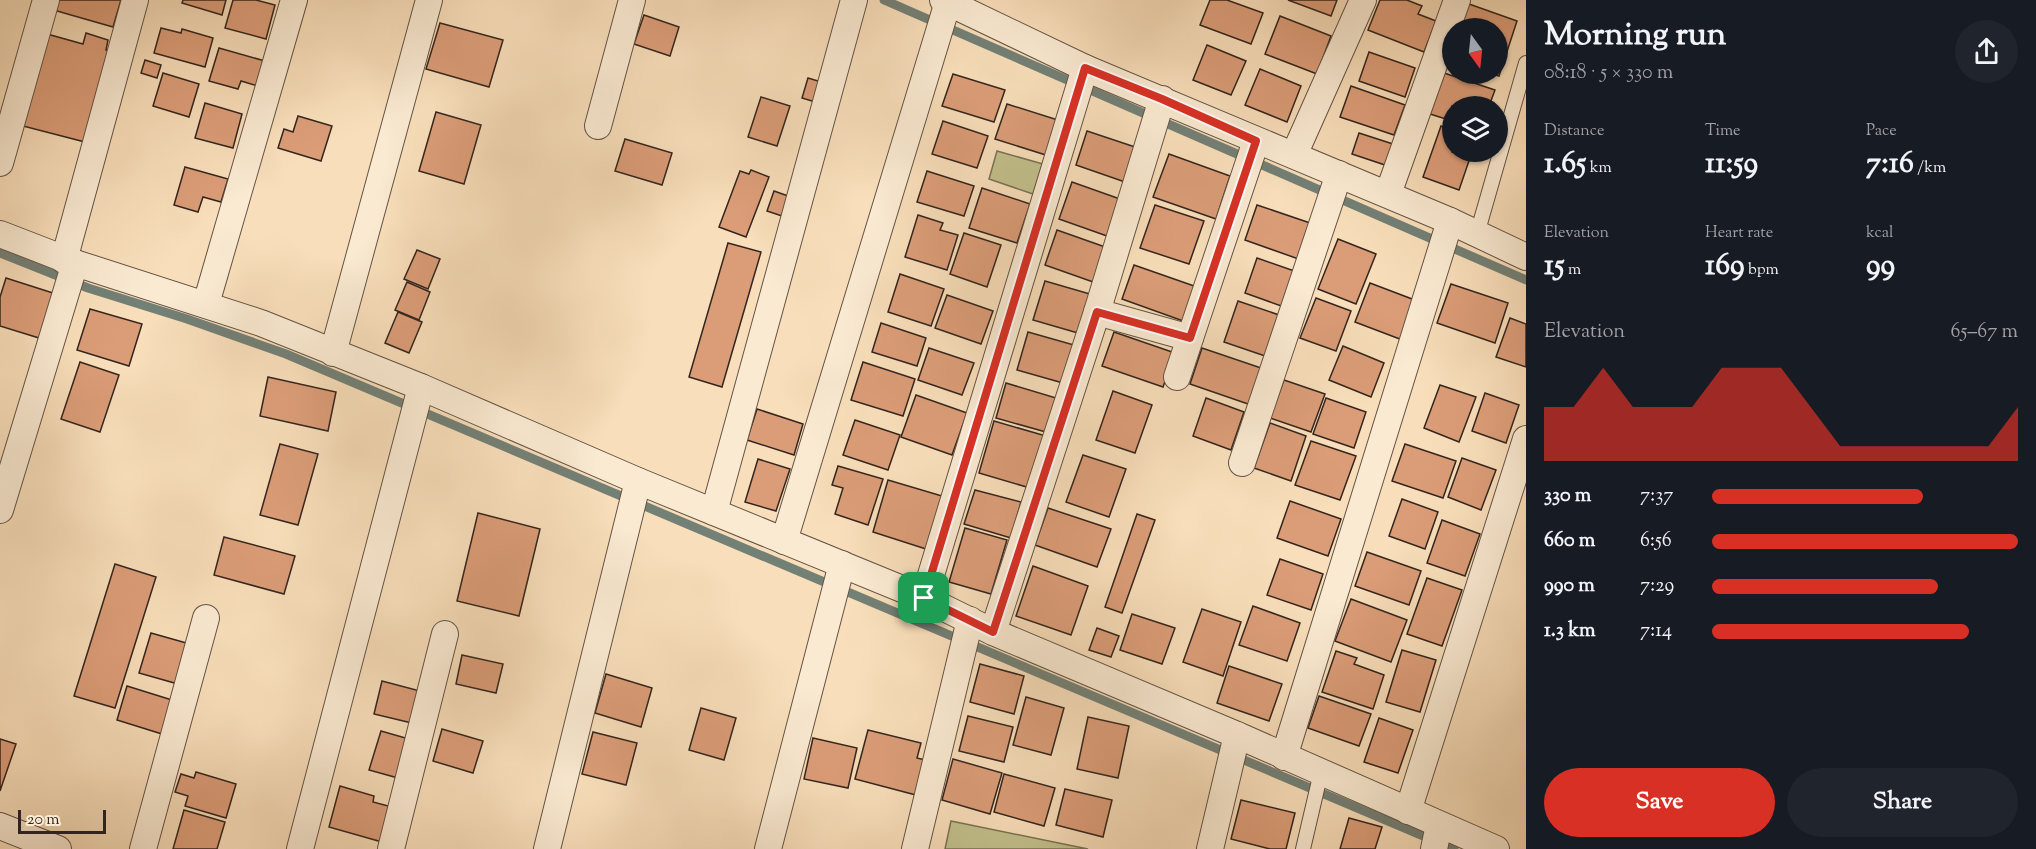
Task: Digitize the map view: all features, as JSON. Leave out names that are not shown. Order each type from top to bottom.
[{"type":"street","points":[[0,163],[45,0]]},
{"type":"street","points":[[0,510],[70,271],[135,0]]},
{"type":"street","points":[[206,304],[294,0]]},
{"type":"street","points":[[333,353],[429,0]]},
{"type":"street","points":[[598,126],[632,0]]},
{"type":"street","points":[[1294,155],[1363,0]]},
{"type":"street","points":[[1388,194],[1457,0]]},
{"type":"street","points":[[784,541],[936,43],[946,2],[1084,69],[1256,142],[1294,155],[1388,194],[1526,257]]},
{"type":"street","points":[[714,512],[853,4]]},
{"type":"street","points":[[924,598],[1084,69]]},
{"type":"street","points":[[993,632],[1097,312],[1161,100]]},
{"type":"street","points":[[1177,377],[1256,142]]},
{"type":"street","points":[[1242,463],[1339,175]]},
{"type":"street","points":[[1284,757],[1450,222]]},
{"type":"street","points":[[0,234],[70,271],[206,304],[261,323],[333,353],[418,401],[635,494],[714,512],[784,541],[838,578],[924,598],[966,634],[993,632],[1233,748],[1284,757],[1318,785],[1408,811],[1436,839],[1496,849]]},
{"type":"street","points":[[1097,312],[1190,338]]},
{"type":"street","points":[[300,849],[418,401]]},
{"type":"street","points":[[1408,811],[1526,439]]},
{"type":"street","points":[[547,849],[635,494]]},
{"type":"street","points":[[768,849],[838,578]]},
{"type":"street","points":[[142,849],[207,618]]},
{"type":"street","points":[[391,849],[445,634]]},
{"type":"street","points":[[915,849],[966,634]]},
{"type":"street","points":[[1210,849],[1233,748]]},
{"type":"street","points":[[0,826],[58,849]]},
{"type":"lane","points":[[1477,234],[1526,63]]},
{"type":"lane","points":[[1303,849],[1318,785]]},
{"type":"shaded area","points":[[997,151],[1043,164],[1033,194],[989,179]]},
{"type":"shaded area","points":[[951,821],[1088,849],[945,849]]},
{"type":"building","points":[[53,0],[121,0],[113,27],[50,9]]},
{"type":"building","points":[[183,0],[226,0],[222,15],[182,3]]},
{"type":"building","points":[[233,0],[256,0],[275,5],[266,39],[225,28]]},
{"type":"building","points":[[1210,0],[1227,0],[1263,13],[1251,44],[1200,25]]},
{"type":"building","points":[[1288,0],[1337,0],[1331,16]]},
{"type":"building","points":[[1380,0],[1407,0],[1422,6],[1418,14],[1436,21],[1424,52],[1368,30]]},
{"type":"building","points":[[1469,4],[1517,21],[1508,48],[1508,18],[1464,18]]},
{"type":"building","points":[[644,15],[679,27],[670,56],[634,44]]},
{"type":"building","points":[[1280,16],[1331,36],[1317,74],[1265,54]]},
{"type":"building","points":[[440,23],[503,40],[489,87],[426,69]]},
{"type":"building","points":[[161,28],[181,33],[182,29],[213,38],[205,67],[154,53]]},
{"type":"building","points":[[86,33],[108,40],[106,50],[110,51],[85,142],[23,126],[47,34],[83,44]]},
{"type":"building","points":[[1207,45],[1246,61],[1231,95],[1193,80]]},
{"type":"building","points":[[219,48],[265,61],[258,86],[241,81],[238,89],[209,81]]},
{"type":"building","points":[[1369,52],[1415,68],[1405,97],[1359,81]]},
{"type":"building","points":[[145,60],[161,65],[157,78],[141,73]]},
{"type":"building","points":[[1260,69],[1301,86],[1287,122],[1245,105]]},
{"type":"building","points":[[163,73],[199,84],[189,117],[153,106]]},
{"type":"building","points":[[953,74],[1005,90],[994,122],[942,106]]},
{"type":"building","points":[[808,78],[828,84],[822,104],[802,98]]},
{"type":"building","points":[[1442,79],[1442,84],[1477,84],[1495,90],[1493,96],[1442,96],[1442,118],[1430,114]]},
{"type":"building","points":[[1351,86],[1405,105],[1394,135],[1340,117]]},
{"type":"building","points":[[761,97],[790,106],[777,146],[748,137]]},
{"type":"building","points":[[205,103],[242,114],[233,148],[195,138]]},
{"type":"building","points":[[1007,104],[1061,121],[1049,156],[995,139]]},
{"type":"building","points":[[436,112],[481,125],[464,184],[419,171]]},
{"type":"building","points":[[298,116],[332,126],[321,161],[278,148],[284,129],[293,132]]},
{"type":"building","points":[[943,121],[988,136],[977,168],[932,154]]},
{"type":"building","points":[[1442,126],[1442,162],[1469,162],[1459,190],[1423,177]]},
{"type":"building","points":[[1087,131],[1138,148],[1125,182],[1076,165]]},
{"type":"building","points":[[1359,133],[1393,144],[1385,165],[1352,154]]},
{"type":"building","points":[[625,139],[672,153],[662,185],[615,171]]},
{"type":"building","points":[[1169,154],[1230,176],[1216,219],[1153,197]]},
{"type":"building","points":[[185,167],[228,179],[221,202],[203,197],[198,212],[174,205]]},
{"type":"building","points":[[751,170],[769,177],[746,237],[719,227],[740,171],[749,174]]},
{"type":"building","points":[[927,171],[974,186],[964,216],[917,202]]},
{"type":"building","points":[[1072,182],[1120,199],[1107,236],[1059,219]]},
{"type":"building","points":[[982,188],[1030,204],[1017,243],[969,228]]},
{"type":"building","points":[[774,191],[791,197],[785,217],[767,211]]},
{"type":"building","points":[[1155,205],[1204,221],[1189,264],[1140,248]]},
{"type":"building","points":[[1257,205],[1319,226],[1307,262],[1245,240]]},
{"type":"building","points":[[918,215],[943,223],[940,230],[958,235],[947,270],[905,257]]},
{"type":"building","points":[[1057,230],[1108,248],[1096,283],[1045,265]]},
{"type":"building","points":[[964,233],[1001,245],[987,287],[950,274]]},
{"type":"building","points":[[1338,239],[1376,254],[1356,304],[1318,289]]},
{"type":"building","points":[[728,243],[761,252],[722,387],[689,377]]},
{"type":"building","points":[[417,250],[440,259],[428,289],[404,279]]},
{"type":"building","points":[[1257,258],[1300,273],[1287,308],[1245,293]]},
{"type":"building","points":[[1134,265],[1197,287],[1186,322],[1122,299]]},
{"type":"building","points":[[900,274],[944,289],[931,326],[888,312]]},
{"type":"building","points":[[6,278],[53,293],[39,338],[0,326],[0,297]]},
{"type":"building","points":[[1045,281],[1090,294],[1078,333],[1033,320]]},
{"type":"building","points":[[407,282],[430,292],[419,320],[395,310]]},
{"type":"building","points":[[1370,283],[1420,302],[1405,341],[1355,322]]},
{"type":"building","points":[[1451,284],[1508,303],[1495,343],[1437,323]]},
{"type":"building","points":[[947,295],[993,311],[981,344],[935,328]]},
{"type":"building","points":[[1316,298],[1351,311],[1336,351],[1300,338]]},
{"type":"building","points":[[1238,301],[1285,317],[1271,358],[1224,342]]},
{"type":"building","points":[[90,309],[142,324],[129,366],[77,350]]},
{"type":"building","points":[[398,312],[422,322],[409,353],[385,343]]},
{"type":"building","points":[[1510,318],[1526,324],[1526,367],[1496,357]]},
{"type":"building","points":[[881,323],[926,338],[917,366],[872,352]]},
{"type":"building","points":[[1028,332],[1074,345],[1063,383],[1017,370]]},
{"type":"building","points":[[1114,332],[1175,353],[1163,387],[1102,366]]},
{"type":"building","points":[[1343,346],[1384,363],[1371,397],[1329,380]]},
{"type":"building","points":[[929,348],[974,363],[962,395],[918,380]]},
{"type":"building","points":[[1202,348],[1264,369],[1251,405],[1190,384]]},
{"type":"building","points":[[80,362],[119,375],[100,432],[61,419]]},
{"type":"building","points":[[863,362],[915,379],[903,416],[851,400]]},
{"type":"building","points":[[268,377],[336,392],[328,431],[260,416]]},
{"type":"building","points":[[1284,380],[1325,394],[1311,432],[1270,418]]},
{"type":"building","points":[[1006,383],[1056,398],[1046,432],[996,418]]},
{"type":"building","points":[[1440,385],[1476,397],[1459,442],[1424,428]]},
{"type":"building","points":[[1113,391],[1152,405],[1135,453],[1096,440]]},
{"type":"building","points":[[1485,393],[1519,405],[1506,443],[1472,431]]},
{"type":"building","points":[[916,395],[967,413],[952,455],[901,437]]},
{"type":"building","points":[[1206,398],[1244,412],[1231,450],[1193,436]]},
{"type":"building","points":[[1326,398],[1366,412],[1354,448],[1313,434]]},
{"type":"building","points":[[757,409],[803,424],[794,455],[747,440]]},
{"type":"building","points":[[855,420],[900,435],[888,470],[843,455]]},
{"type":"building","points":[[994,421],[1046,436],[1030,488],[979,473]]},
{"type":"building","points":[[1270,423],[1306,436],[1291,481],[1254,468]]},
{"type":"building","points":[[1311,441],[1356,456],[1340,500],[1295,485]]},
{"type":"building","points":[[280,444],[318,454],[298,525],[260,515]]},
{"type":"building","points":[[1405,444],[1456,461],[1443,498],[1392,481]]},
{"type":"building","points":[[1083,455],[1126,469],[1109,517],[1066,502]]},
{"type":"building","points":[[1462,458],[1496,470],[1481,510],[1448,497]]},
{"type":"building","points":[[758,459],[790,469],[776,511],[745,502]]},
{"type":"building","points":[[838,466],[883,479],[868,525],[835,514],[843,488],[832,485]]},
{"type":"building","points":[[888,480],[942,496],[926,549],[873,532]]},
{"type":"building","points":[[975,490],[1021,502],[1011,538],[964,524]]},
{"type":"building","points":[[1402,499],[1438,512],[1425,549],[1389,536]]},
{"type":"building","points":[[1290,501],[1341,519],[1328,556],[1277,538]]},
{"type":"building","points":[[1048,508],[1111,529],[1097,567],[1035,545]]},
{"type":"building","points":[[478,513],[540,529],[519,616],[457,601]]},
{"type":"building","points":[[1137,514],[1155,520],[1122,613],[1105,607]]},
{"type":"building","points":[[1442,520],[1480,534],[1465,576],[1427,563]]},
{"type":"building","points":[[965,528],[1007,540],[991,594],[949,582]]},
{"type":"building","points":[[224,537],[295,556],[284,594],[214,575]]},
{"type":"building","points":[[1367,552],[1421,571],[1409,605],[1355,586]]},
{"type":"building","points":[[1280,559],[1323,574],[1311,610],[1267,595]]},
{"type":"building","points":[[115,564],[156,577],[115,708],[74,696]]},
{"type":"building","points":[[1033,566],[1088,586],[1071,635],[1016,616]]},
{"type":"building","points":[[1427,578],[1462,590],[1442,646],[1407,634]]},
{"type":"building","points":[[1351,599],[1407,620],[1391,662],[1335,641]]},
{"type":"building","points":[[1253,606],[1300,623],[1287,661],[1239,645]]},
{"type":"building","points":[[1202,609],[1241,622],[1223,676],[1183,662]]},
{"type":"building","points":[[1132,614],[1175,628],[1162,664],[1120,650]]},
{"type":"building","points":[[1097,628],[1119,636],[1111,657],[1089,650]]},
{"type":"building","points":[[151,633],[190,644],[178,684],[139,673]]},
{"type":"building","points":[[1402,650],[1436,660],[1420,712],[1386,702]]},
{"type":"building","points":[[1336,651],[1357,658],[1354,664],[1384,675],[1373,709],[1322,692]]},
{"type":"building","points":[[462,655],[503,664],[496,693],[456,684]]},
{"type":"building","points":[[980,664],[1024,676],[1014,714],[970,702]]},
{"type":"building","points":[[1229,666],[1282,684],[1269,721],[1217,703]]},
{"type":"building","points":[[606,674],[652,688],[641,727],[595,713]]},
{"type":"building","points":[[382,681],[420,691],[412,723],[374,714]]},
{"type":"building","points":[[127,686],[172,700],[162,734],[117,720]]},
{"type":"building","points":[[1319,696],[1371,714],[1359,746],[1308,728]]},
{"type":"building","points":[[1026,697],[1064,708],[1051,755],[1013,745]]},
{"type":"building","points":[[701,708],[736,718],[724,760],[689,750]]},
{"type":"building","points":[[968,716],[1013,727],[1004,762],[959,751]]},
{"type":"building","points":[[1088,717],[1129,726],[1118,778],[1077,769]]},
{"type":"building","points":[[1379,718],[1413,730],[1398,773],[1364,762]]},
{"type":"building","points":[[442,729],[483,741],[473,773],[433,761]]},
{"type":"building","points":[[868,730],[921,743],[917,758],[925,760],[916,795],[855,779]]},
{"type":"building","points":[[381,731],[409,739],[398,778],[369,770]]},
{"type":"building","points":[[593,732],[637,743],[626,785],[582,774]]},
{"type":"building","points":[[813,738],[857,748],[848,788],[804,779]]},
{"type":"building","points":[[0,739],[16,744],[0,791]]},
{"type":"building","points":[[953,759],[1002,773],[990,814],[942,800]]},
{"type":"building","points":[[196,772],[236,784],[226,818],[185,806],[188,796],[175,792],[181,774],[194,778]]},
{"type":"building","points":[[1004,774],[1055,788],[1044,826],[994,812]]},
{"type":"building","points":[[340,786],[374,796],[373,802],[392,807],[382,842],[329,827]]},
{"type":"building","points":[[1065,789],[1112,800],[1103,837],[1056,825]]},
{"type":"building","points":[[1241,800],[1295,813],[1286,849],[1270,849],[1231,839]]},
{"type":"building","points":[[184,810],[225,822],[217,849],[173,849]]},
{"type":"building","points":[[1349,818],[1382,827],[1375,849],[1340,849]]},
{"type":"waterway","points":[[884,0],[1526,280]]},
{"type":"waterway","points":[[0,253],[88,288],[187,319],[286,354],[1454,849]]},
{"type":"route","points":[[1085,68],[1256,141],[1190,338],[1097,312],[993,632],[924,598],[1085,68]]}]
